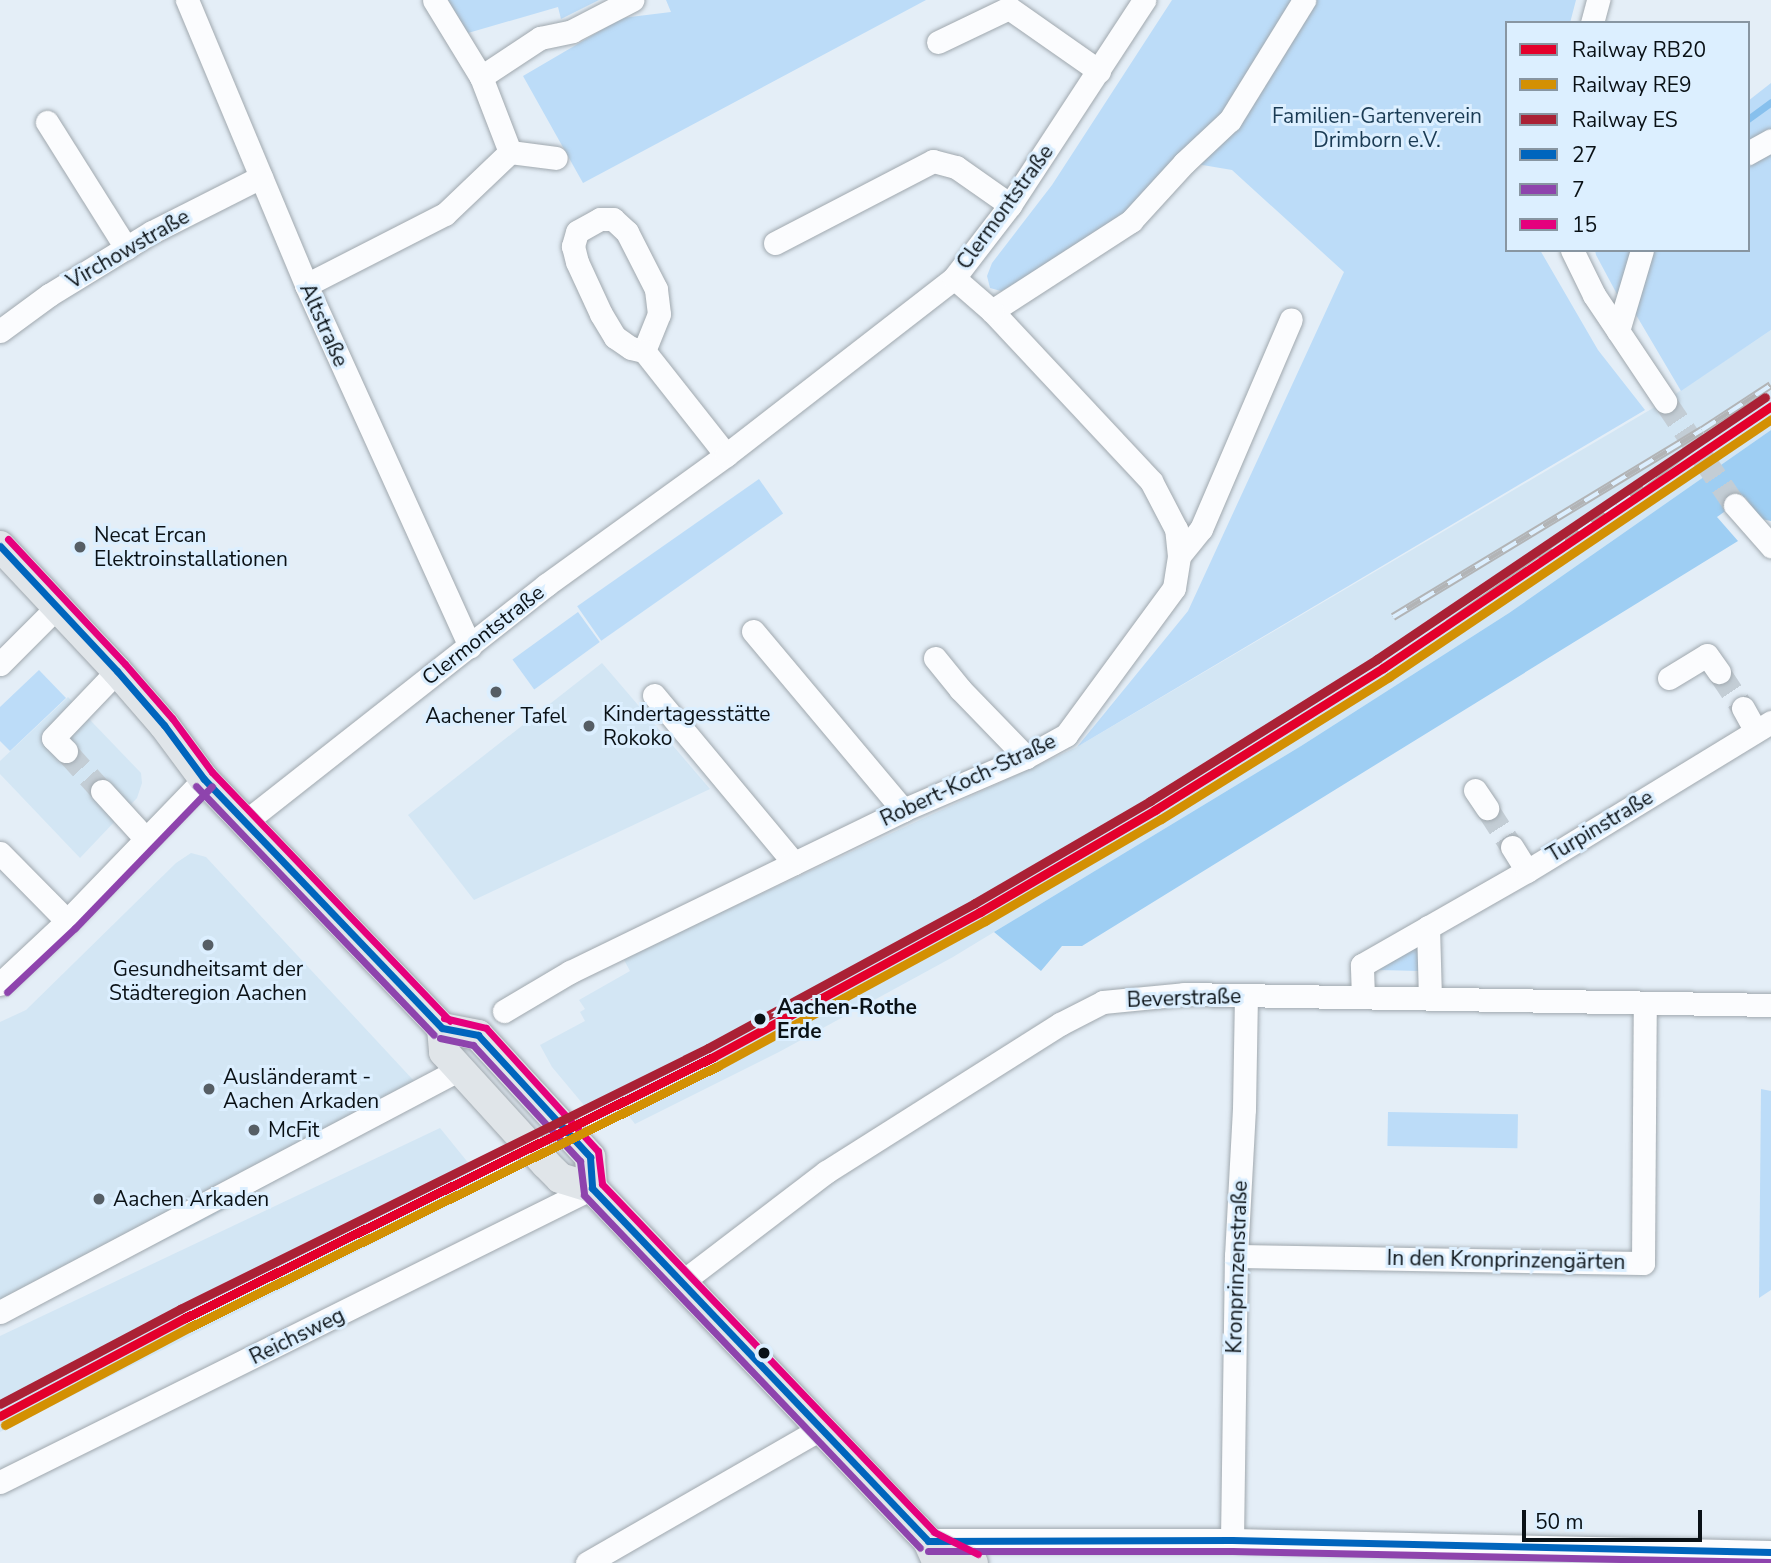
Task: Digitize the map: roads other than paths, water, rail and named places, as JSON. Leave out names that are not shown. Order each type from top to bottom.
[{"type":"main road","points":[[0,546],[117,671],[164,725],[204,779],[442,1028],[478,1035],[590,1157],[592,1188]]},
{"type":"main road","points":[[442,1028],[444,1052],[560,1178],[592,1188],[822,1428],[933,1552],[973,1563]]},
{"type":"street","name":"Altstraße","points":[[187,0],[306,285],[470,647]]},
{"type":"street","points":[[434,0],[481,77],[510,152]]},
{"type":"street","points":[[481,77],[540,38],[572,31],[632,0]]},
{"type":"street","name":"Clermontstraße","points":[[245,822],[546,585],[726,455],[954,278],[1010,205],[1144,0]]},
{"type":"street","points":[[1592,21],[1598,0]]},
{"type":"street","points":[[992,311],[1131,221],[1184,163],[1230,120],[1306,2]]},
{"type":"street","points":[[938,42],[1009,8],[1099,71]]},
{"type":"street","points":[[47,122],[126,248]]},
{"type":"street","points":[[1750,152],[1771,140]]},
{"type":"street","points":[[510,152],[555,158]]},
{"type":"street","points":[[306,285],[445,214],[510,152]]},
{"type":"street","points":[[775,243],[933,161],[956,167],[1010,205]]},
{"type":"street","name":"Virchowstraße","points":[[0,331],[49,295],[126,248],[261,177]]},
{"type":"street","points":[[644,351],[659,314],[656,289],[627,232],[613,219],[600,219],[577,232],[573,246],[577,262],[615,337],[631,348],[644,351],[726,455]]},
{"type":"street","points":[[1573,252],[1594,295],[1665,401]]},
{"type":"street","points":[[1618,331],[1641,252]]},
{"type":"street","name":"Robert-Koch-Straße","points":[[504,1011],[570,972],[903,810],[1026,757],[1066,734],[1174,588],[1179,556],[1176,529],[1151,481],[992,311],[954,278]]},
{"type":"street","points":[[1179,556],[1201,529],[1291,319]]},
{"type":"street","points":[[1735,505],[1771,547]]},
{"type":"street","points":[[0,664],[57,607]]},
{"type":"street","points":[[753,631],[903,810]]},
{"type":"street","points":[[1669,678],[1707,655],[1718,672]]},
{"type":"street","points":[[935,658],[960,689],[1026,757]]},
{"type":"street","points":[[66,751],[53,738],[117,671]]},
{"type":"street","points":[[654,695],[794,863]]},
{"type":"street","points":[[1742,708],[1764,726]]},
{"type":"street","name":"Turpinstraße","points":[[1363,997],[1362,965],[1527,871],[1764,726]]},
{"type":"street","points":[[0,984],[68,921],[204,779]]},
{"type":"street","points":[[102,791],[145,838]]},
{"type":"street","points":[[1512,848],[1527,871]]},
{"type":"street","points":[[0,853],[68,921]]},
{"type":"street","points":[[1428,928],[1430,998]]},
{"type":"street","name":"Beverstraße","points":[[682,1282],[826,1172],[1059,1024],[1103,1002],[1184,994],[1771,1004]]},
{"type":"street","name":"Kronprinzenstraße","points":[[1232,1540],[1236,1256],[1244,1104],[1245,995]]},
{"type":"street","name":"In den Kronprinzengärten","points":[[1236,1256],[1643,1263],[1645,1003]]},
{"type":"street","points":[[0,1312],[460,1069]]},
{"type":"street","name":"Reichsweg","points":[[0,1482],[592,1188]]},
{"type":"street","points":[[589,1562],[822,1428]]},
{"type":"street","points":[[933,1552],[1232,1540],[1771,1552]]},
{"type":"waterway","points":[[1750,118],[1771,102]]},
{"type":"tunnel","points":[[1665,401],[1735,505]]},
{"type":"tunnel","points":[[1719,672],[1743,708]]},
{"type":"tunnel","points":[[66,751],[102,791]]},
{"type":"tunnel","points":[[1487,808],[1512,847]]},
{"type":"railway","points":[[1393,617],[1702,430],[1771,385]]},
{"type":"railway","points":[[1448,624],[1617,505],[1703,439]]},
{"type":"rail line","name":"ES","points":[[0,1404],[180,1309],[708,1048],[975,903],[1150,801],[1377,659],[1765,397]]},
{"type":"rail line","name":"RB20","points":[[0,1416],[185,1318],[713,1057],[980,912],[1155,810],[1383,668],[1771,406]]},
{"type":"rail line","name":"RE9","points":[[5,1425],[190,1327],[718,1066],[985,921],[1161,819],[1389,677],[1771,419]]},
{"type":"place","name":"Necat Ercan Elektroinstallationen","points":[[80,547]]},
{"type":"place","name":"Aachener Tafel","points":[[496,692]]},
{"type":"place","name":"Kindertagesstätte Rokoko","points":[[589,726]]},
{"type":"place","name":"Gesundheitsamt der Städteregion Aachen","points":[[208,945]]},
{"type":"place","name":"Aachen-Rothe Erde","points":[[760,1019]]},
{"type":"place","name":"Ausländeramt - Aachen Arkaden","points":[[209,1089]]},
{"type":"place","name":"McFit","points":[[254,1130]]},
{"type":"place","name":"Aachen Arkaden","points":[[99,1199]]},
{"type":"park label","name":"Familien-Gartenverein Drimborn e.V.","points":[[1377,128]]}]
